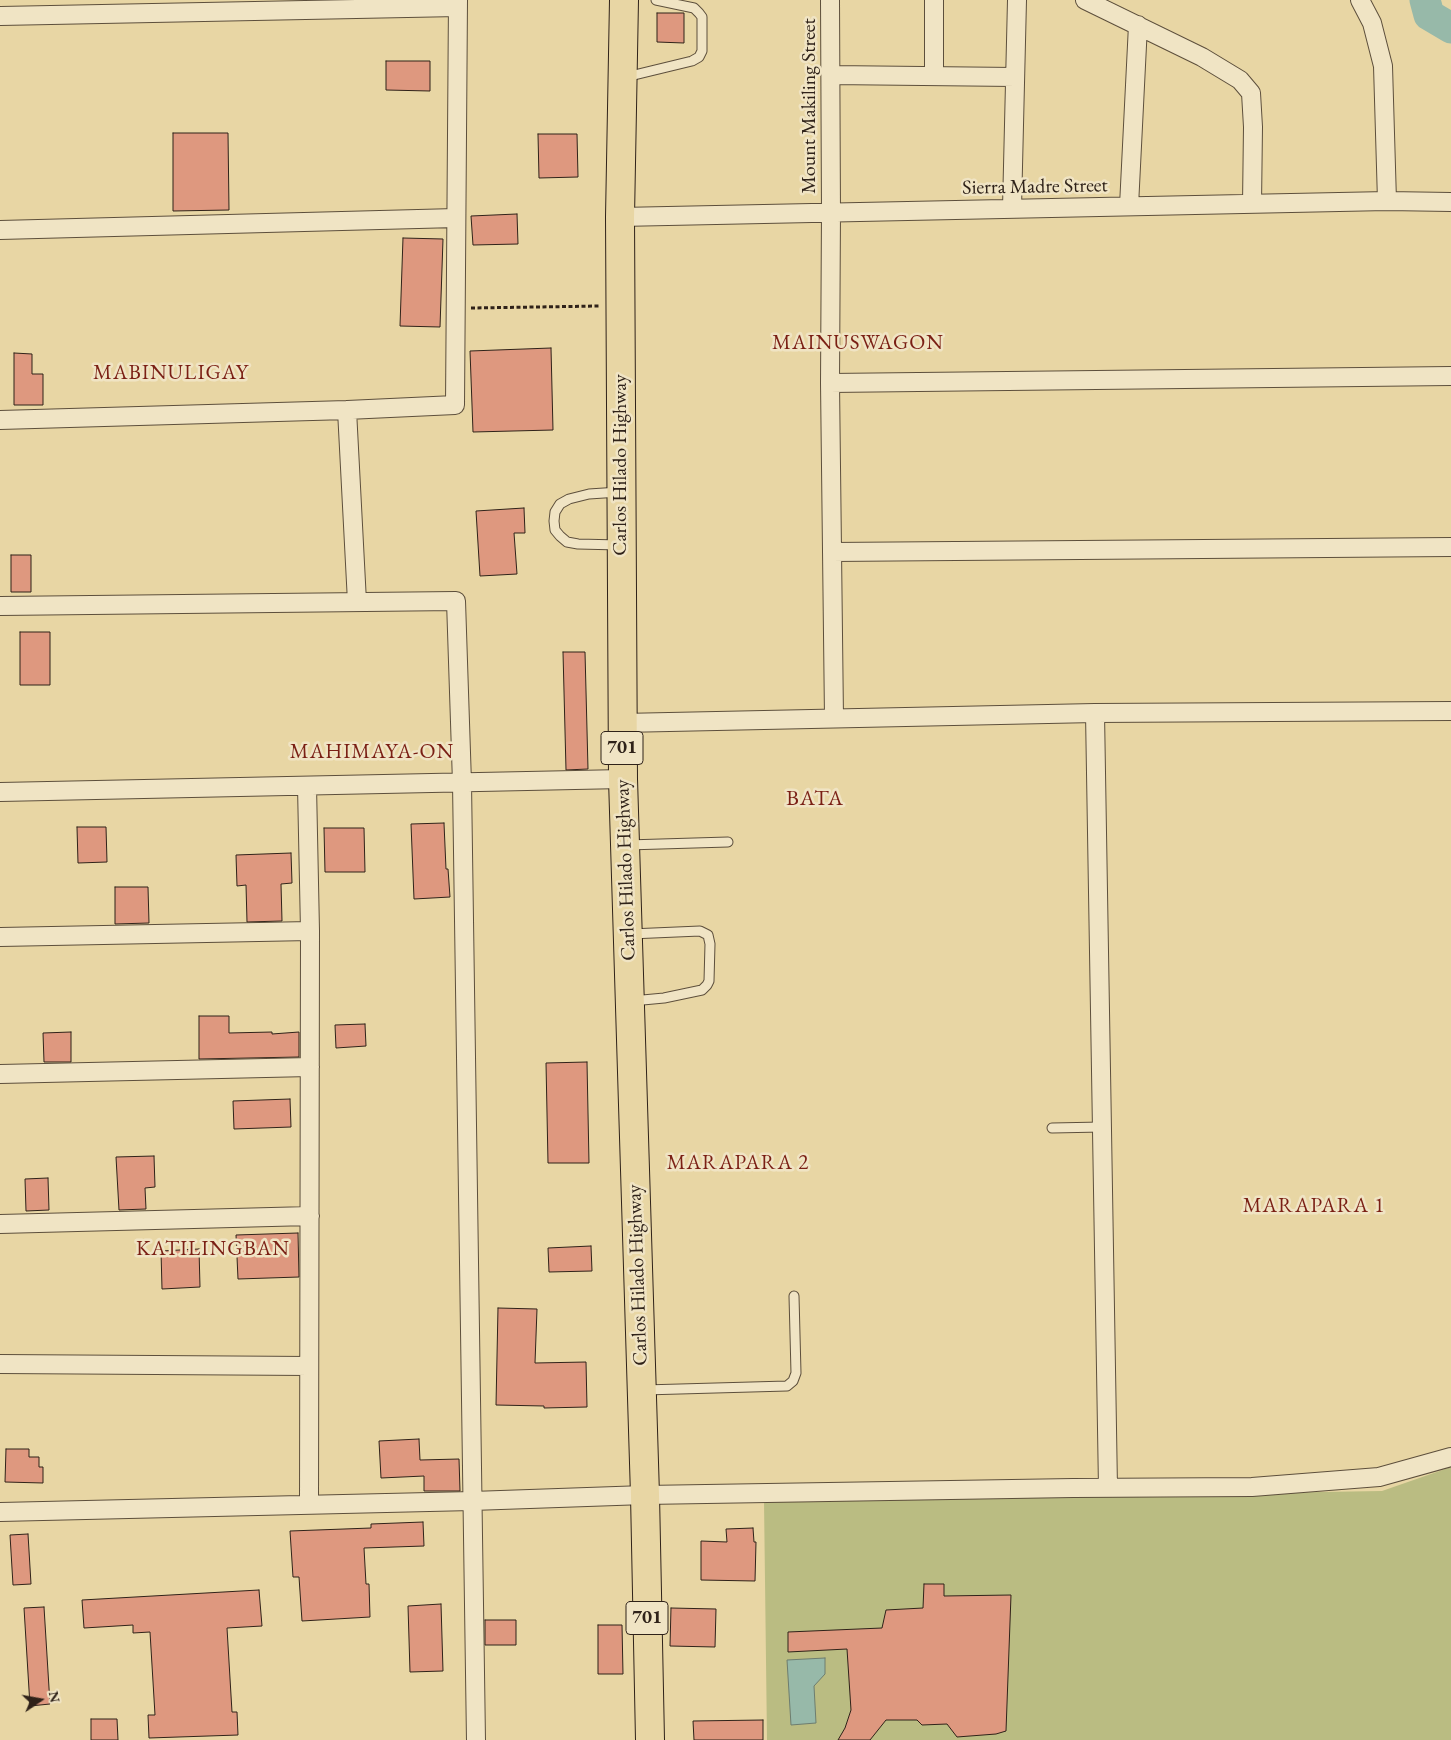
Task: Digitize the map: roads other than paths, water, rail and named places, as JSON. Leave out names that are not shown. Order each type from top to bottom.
[{"type":"main road","name":"Carlos Hilado Highway","points":[[624,0],[620,217],[622,723],[650,1740]]},
{"type":"street","name":"Mount Makiling Street","points":[[830,0],[830,383],[834,718]]},
{"type":"street","points":[[934,0],[934,76]]},
{"type":"street","points":[[1012,208],[1017,0]]},
{"type":"street","points":[[1085,0],[1209,61],[1240,80],[1251,93],[1253,127],[1252,204]]},
{"type":"street","points":[[1360,0],[1372,23],[1383,66],[1387,201]]},
{"type":"street","points":[[0,16],[458,3],[455,405],[0,420]]},
{"type":"street","points":[[1129,206],[1138,25]]},
{"type":"street","points":[[831,75],[1015,77]]},
{"type":"street","name":"Sierra Madre Street","points":[[620,217],[1387,201],[1451,202]]},
{"type":"street","points":[[0,230],[456,218]]},
{"type":"street","points":[[830,383],[1451,376]]},
{"type":"street","points":[[347,410],[357,602]]},
{"type":"street","points":[[832,552],[1451,547]]},
{"type":"street","points":[[0,606],[456,601],[462,783],[476,1740]]},
{"type":"street","points":[[622,723],[1095,713],[1451,711]]},
{"type":"street","points":[[1095,713],[1108,1488]]},
{"type":"street","points":[[0,792],[623,779]]},
{"type":"street","points":[[306,786],[310,932],[310,1505]]},
{"type":"street","points":[[0,937],[310,932]]},
{"type":"street","points":[[0,1074],[310,1067]]},
{"type":"street","points":[[0,1224],[310,1216]]},
{"type":"street","points":[[0,1364],[309,1366]]},
{"type":"street","points":[[0,1512],[644,1495],[1252,1487],[1379,1477],[1451,1456]]},
{"type":"lane","points":[[624,77],[692,60],[699,57],[702,51],[702,17],[699,12],[694,8],[656,0]]},
{"type":"lane","points":[[621,492],[589,494],[569,499],[560,504],[555,512],[554,521],[555,530],[567,542],[621,545]]},
{"type":"lane","points":[[625,845],[728,842]]},
{"type":"lane","points":[[627,934],[700,931],[708,935],[710,944],[709,981],[702,990],[664,998],[630,1002]]},
{"type":"lane","points":[[1052,1128],[1102,1127]]},
{"type":"lane","points":[[641,1390],[787,1386],[794,1381],[796,1373],[794,1296]]},
{"type":"waterway","points":[[1425,0],[1429,15],[1451,28]]},
{"type":"district","name":"MAINUSWAGON","points":[[858,343]]},
{"type":"district","name":"MABINULIGAY","points":[[171,373]]},
{"type":"district","name":"MAHIMAYA-ON","points":[[372,752]]},
{"type":"district","name":"BATA","points":[[815,799]]},
{"type":"district","name":"MARAPARA 2","points":[[738,1163]]},
{"type":"district","name":"MARAPARA 1","points":[[1314,1206]]},
{"type":"district","name":"KATILINGBAN","points":[[213,1249]]}]
